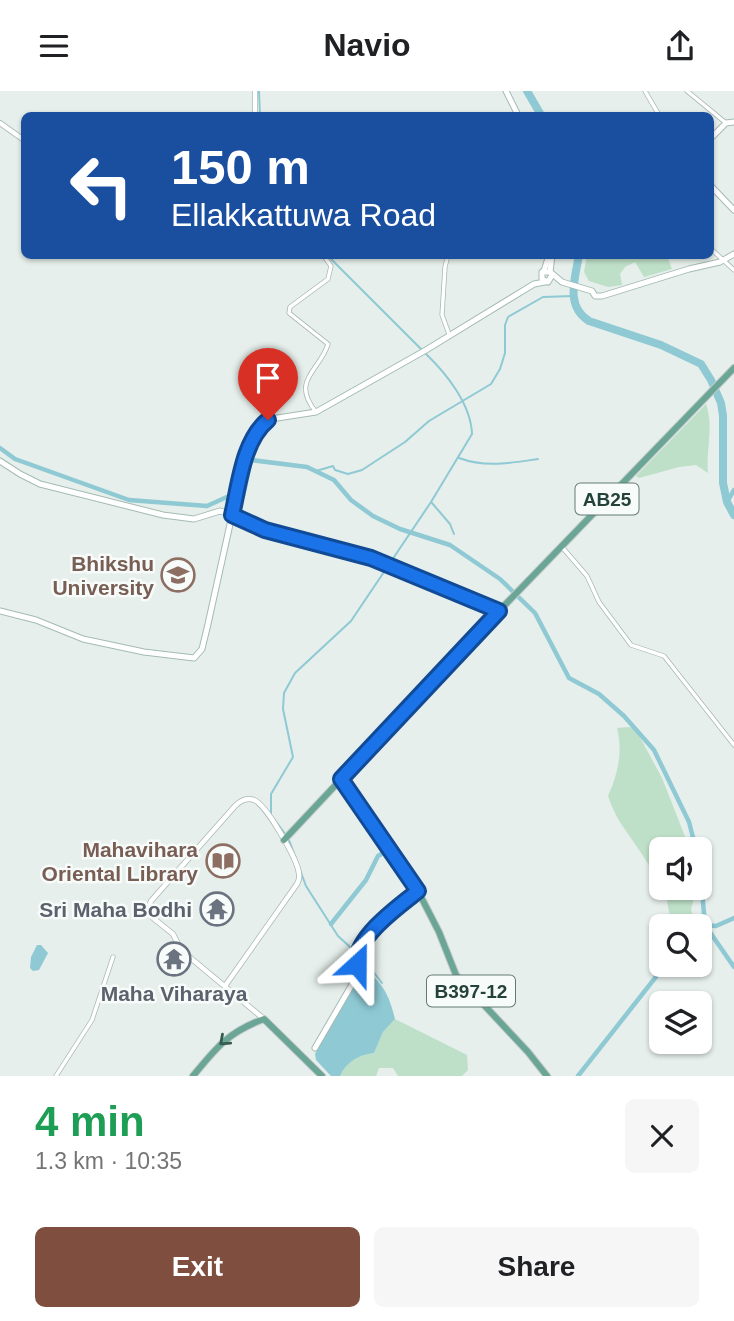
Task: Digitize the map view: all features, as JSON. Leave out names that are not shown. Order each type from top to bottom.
[{"type":"main road","points":[[506,91],[516,112]]},
{"type":"main road","points":[[714,135],[726,123],[734,122]]},
{"type":"main road","points":[[714,189],[734,210]]},
{"type":"main road","points":[[547,276],[592,291],[595,296],[606,295],[724,261],[734,254]]},
{"type":"main road","points":[[547,276],[549,259]]},
{"type":"main road","points":[[0,611],[36,620],[83,639],[144,653],[194,658],[202,649],[237,493],[249,451],[261,426],[271,419],[316,412],[547,276]]},
{"type":"main road","name":"AB25","points":[[284,840],[499,611],[733,369]]},
{"type":"main road","points":[[0,461],[40,484],[163,515],[194,519],[220,511],[233,512],[265,530],[385,563],[499,611]]},
{"type":"main road","name":"B397-12","points":[[341,779],[418,891],[439,932],[456,975],[547,1076]]},
{"type":"main road","points":[[314,1048],[355,978],[357,952],[366,939],[418,891]]},
{"type":"main road","points":[[193,1076],[227,1037],[264,1019],[322,1076]]},
{"type":"street","points":[[255,91],[255,112]]},
{"type":"street","points":[[645,91],[657,112]]},
{"type":"street","points":[[687,91],[713,112]]},
{"type":"street","points":[[714,113],[726,123]]},
{"type":"street","points":[[0,124],[21,138]]},
{"type":"street","points":[[714,252],[734,269]]},
{"type":"street","points":[[316,412],[305,389],[308,375],[328,344],[289,313],[290,307],[328,279],[331,266],[326,259]]},
{"type":"street","points":[[447,259],[442,315],[449,334]]},
{"type":"street","points":[[562,547],[587,576],[599,602],[631,645],[664,656],[734,745]]},
{"type":"street","points":[[222,984],[299,880],[298,867],[284,840],[261,804],[253,799],[245,799],[235,806],[149,904],[150,915],[173,934],[181,950],[264,1019]]},
{"type":"street","points":[[57,1076],[92,1020],[113,957]]},
{"type":"green space","points":[[586,259],[668,259],[672,269],[644,277],[635,262],[625,267],[620,274],[622,285],[608,287],[589,281],[584,272]]},
{"type":"green space","points":[[706,404],[710,429],[708,473],[696,465],[639,478],[636,476]]},
{"type":"green space","points":[[617,728],[635,728],[662,778],[685,837],[649,837],[649,865],[622,825],[608,796],[618,763],[620,746]]},
{"type":"green space","points":[[667,900],[693,900],[692,914],[670,914]]},
{"type":"green space","points":[[395,1019],[467,1055],[468,1070],[462,1076],[398,1076],[393,1068],[379,1068],[376,1076],[340,1076],[354,1060],[374,1053],[383,1032]]},
{"type":"water","points":[[37,945],[41,945],[48,953],[39,970],[33,971],[30,968],[31,957]]},
{"type":"water","points":[[364,968],[384,990],[395,1019],[383,1032],[374,1053],[354,1060],[340,1076],[331,1076],[316,1060],[315,1054]]},
{"type":"waterway","points":[[259,91],[260,112]]},
{"type":"waterway","points":[[527,91],[539,112]]},
{"type":"waterway","points":[[331,259],[421,349]]},
{"type":"waterway","points":[[578,259],[573,291],[574,300],[582,315],[589,321],[661,345],[701,364],[711,380],[721,403],[723,483],[727,502],[734,515]]},
{"type":"waterway","points":[[316,471],[333,466],[335,470],[348,474],[362,470],[405,442],[429,421],[491,384],[505,353],[505,325],[508,317],[543,297],[573,296]]},
{"type":"waterway","points":[[286,835],[271,815],[271,794],[293,757],[283,709],[284,693],[295,673],[351,621],[431,502],[472,434],[471,423],[462,400],[449,380],[425,353]]},
{"type":"waterway","points":[[0,448],[15,459],[129,500],[207,506],[229,496],[243,496],[251,460],[307,467],[334,480],[351,500],[373,516],[400,529],[450,545],[500,579],[535,613],[569,678],[599,694],[624,716],[654,750],[689,822],[693,837]]},
{"type":"waterway","points":[[459,458],[488,464],[538,459]]},
{"type":"waterway","points":[[727,502],[734,490]]},
{"type":"waterway","points":[[432,503],[450,524],[454,534]]},
{"type":"waterway","points":[[289,840],[306,886],[338,936],[350,947]]},
{"type":"waterway","points":[[331,924],[366,880],[378,856],[383,853]]},
{"type":"waterway","points":[[703,900],[705,925],[734,967]]},
{"type":"waterway","points":[[712,926],[734,918]]},
{"type":"waterway","points":[[361,956],[382,983]]},
{"type":"waterway","points":[[578,1076],[656,977]]},
{"type":"place","name":"Bhikshu University","points":[[178,575]]},
{"type":"place","name":"Mahavihara Oriental Library","points":[[223,861]]},
{"type":"place","name":"Sri Maha Bodhi","points":[[217,909]]},
{"type":"place","name":"Maha Viharaya","points":[[174,959]]},
{"type":"route","points":[[268,420],[258,430],[249,451],[232,515],[277,534],[371,558],[499,611],[341,779],[418,891],[366,939],[358,950],[357,964]]}]
